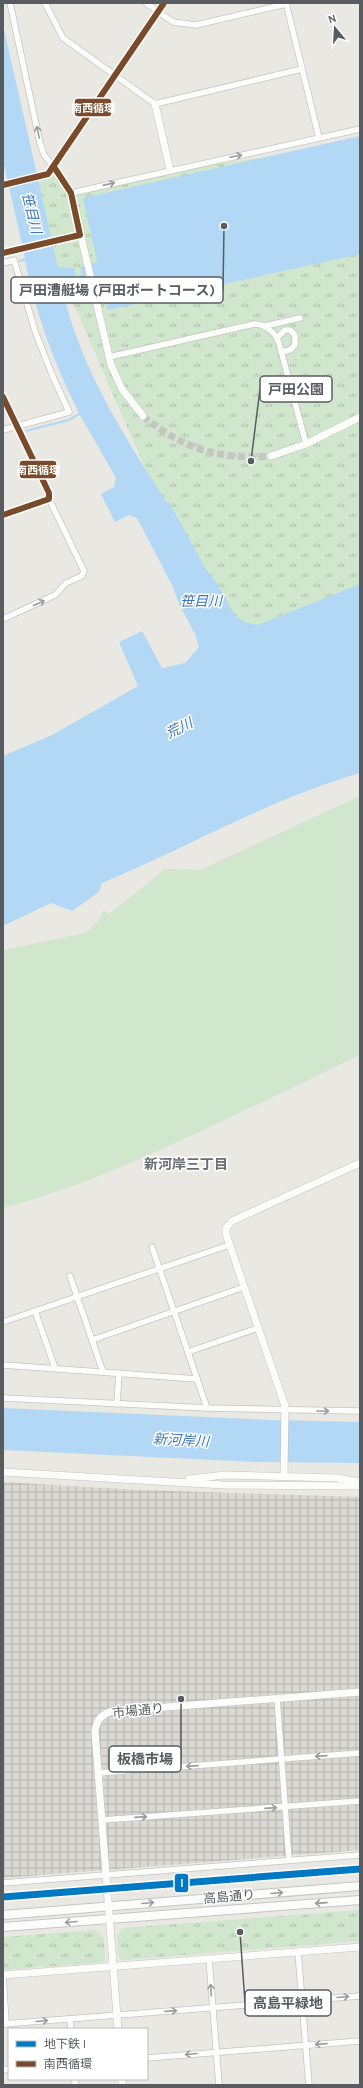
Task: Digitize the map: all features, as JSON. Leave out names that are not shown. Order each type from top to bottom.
[{"type":"main road","name":"高島通り","points":[[3,1915],[360,1886]]},
{"type":"main road","name":"高島通り","points":[[3,1928],[360,1900]]},
{"type":"street","points":[[10,3],[40,143],[44,155],[71,192],[109,357],[122,389],[143,416]]},
{"type":"street","points":[[45,3],[63,38],[155,104],[170,170]]},
{"type":"street","points":[[146,3],[173,22],[196,24],[286,3],[319,138]]},
{"type":"street","points":[[3,185],[48,174],[164,3]]},
{"type":"street","points":[[155,104],[302,69]]},
{"type":"street","points":[[71,192],[360,129]]},
{"type":"street","points":[[3,253],[80,235]]},
{"type":"street","points":[[3,263],[14,260],[33,327],[52,377],[69,412],[3,430]]},
{"type":"street","points":[[109,357],[254,324],[265,326],[300,318]]},
{"type":"street","points":[[265,326],[277,338],[282,352],[306,444]]},
{"type":"street","points":[[277,338],[285,330],[290,330],[295,335],[295,345],[290,350],[282,352]]},
{"type":"street","points":[[3,397],[49,493],[49,499],[84,571],[82,576],[66,583],[55,595],[3,619]]},
{"type":"street","points":[[271,456],[306,444],[360,417]]},
{"type":"street","points":[[3,515],[49,499]]},
{"type":"street","points":[[284,1475],[285,1411],[225,1230],[230,1222],[360,1163]]},
{"type":"street","points":[[3,1322],[229,1245]]},
{"type":"street","points":[[152,1247],[207,1408]]},
{"type":"street","points":[[70,1276],[103,1372]]},
{"type":"street","points":[[92,1340],[244,1287]]},
{"type":"street","points":[[35,1311],[55,1368]]},
{"type":"street","points":[[188,1352],[258,1328]]},
{"type":"street","points":[[3,1365],[197,1379]]},
{"type":"street","points":[[117,1404],[119,1373]]},
{"type":"street","points":[[3,1398],[285,1411],[360,1411]]},
{"type":"street","points":[[3,1472],[224,1485],[360,1486]]},
{"type":"street","points":[[169,1481],[224,1475],[284,1475],[337,1478],[360,1482]]},
{"type":"street","name":"市場通り","points":[[118,2028],[98,1773],[96,1727],[101,1716],[109,1712],[360,1692]]},
{"type":"street","points":[[277,1698],[289,1860]]},
{"type":"street","points":[[98,1773],[360,1753]]},
{"type":"street","points":[[102,1820],[360,1801]]},
{"type":"street","points":[[3,1883],[360,1854]]},
{"type":"street","points":[[360,1948],[3,1975],[5,2024],[360,1996]]},
{"type":"street","points":[[298,1952],[309,2085]]},
{"type":"street","points":[[209,1959],[219,2085]]},
{"type":"street","points":[[70,2019],[71,2028]]},
{"type":"street","points":[[148,2058],[360,2041]]},
{"type":"shaded area","points":[[3,1482],[141,1490],[360,1497],[360,1850],[3,1878]]},
{"type":"green space","points":[[360,140],[360,653],[244,695],[58,268],[23,180],[43,176],[54,167],[71,193],[170,170],[260,158]]},
{"type":"green space","points":[[360,796],[360,1055],[128,1164],[54,1193],[3,1208],[3,950],[85,933],[97,923],[104,910],[109,914],[165,869],[200,870]]},
{"type":"green space","points":[[360,1910],[360,1941],[122,1960],[119,1958],[117,1936],[123,1928]]},
{"type":"green space","points":[[95,1930],[104,1938],[105,1962],[3,1970],[3,1937]]},
{"type":"water","points":[[3,25],[58,267],[74,268],[76,276],[82,274],[80,267],[97,262],[83,198],[360,136],[360,254],[108,310],[103,286],[85,289],[83,278],[77,280],[79,290],[64,296],[82,352],[107,404],[151,478],[167,503],[169,502],[205,568],[218,585],[236,617],[247,623],[258,625],[360,584],[360,773],[294,796],[261,810],[102,883],[99,892],[72,911],[51,903],[3,926],[3,756],[52,735],[138,686],[119,642],[142,631],[162,668],[185,663],[199,647],[195,634],[180,606],[172,585],[137,518],[129,515],[115,522],[101,494],[114,487],[116,478],[80,415],[69,421],[26,432],[25,430],[68,419],[79,413],[54,357],[40,319],[25,261],[19,262],[19,260],[25,258],[3,160]]},
{"type":"water","name":"新河岸川","points":[[3,1408],[271,1420],[360,1422],[360,1463],[258,1462],[3,1450]]},
{"type":"tunnel","points":[[143,416],[173,437],[203,450],[235,456],[271,456]]},
{"type":"metro line","name":"I","points":[[3,1897],[360,1869]]},
{"type":"transit line","name":"南西循環","points":[[3,185],[48,174],[164,3]]},
{"type":"transit line","name":"南西循環","points":[[3,253],[80,235],[71,193],[54,167]]},
{"type":"transit line","name":"南西循環","points":[[3,397],[49,493],[49,499],[3,515]]},
{"type":"place","name":"戸田漕艇場 (戸田ボートコース)","points":[[224,226]]},
{"type":"place","name":"戸田公園","points":[[251,461]]},
{"type":"place","name":"板橋市場","points":[[181,1699]]},
{"type":"place","name":"高島平緑地","points":[[240,1932]]},
{"type":"district","name":"新河岸三丁目","points":[[186,1164]]},
{"type":"water label","name":"笹目川","points":[[32,213]]},
{"type":"water label","name":"笹目川","points":[[201,601]]},
{"type":"water label","name":"荒川","points":[[179,728]]}]
